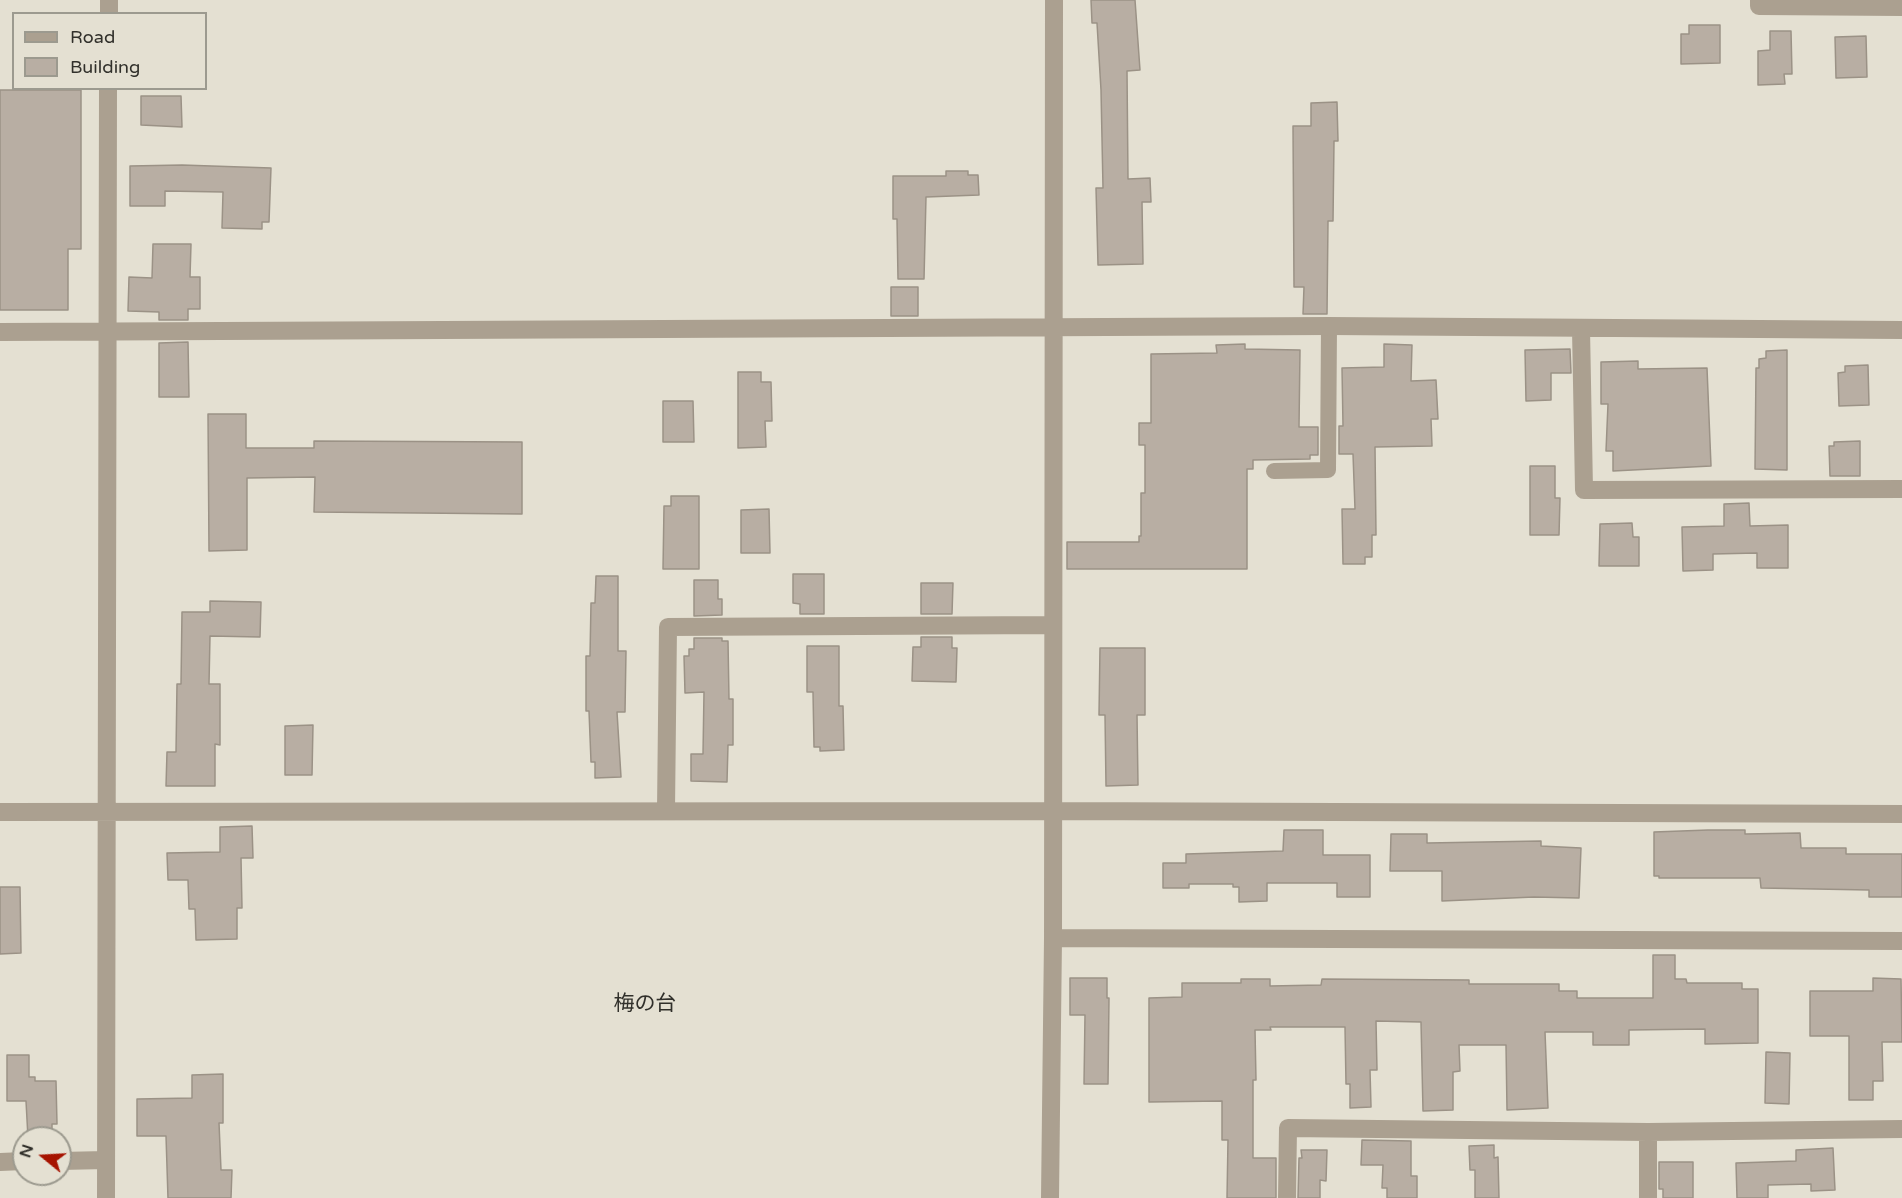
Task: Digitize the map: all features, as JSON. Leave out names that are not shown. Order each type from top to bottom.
[{"type":"street","points":[[1050,1198],[1053,938],[1054,0]]},
{"type":"street","points":[[1759,0],[1759,6],[1902,7]]},
{"type":"street","points":[[106,1198],[108,90]]},
{"type":"street","points":[[0,332],[1329,326],[1902,330]]},
{"type":"street","points":[[1581,329],[1584,490],[1902,489]]},
{"type":"street","points":[[666,810],[668,627],[1052,625]]},
{"type":"street","points":[[0,812],[666,810],[1902,814]]},
{"type":"street","points":[[1053,938],[1902,941]]},
{"type":"street","points":[[1287,1198],[1288,1128],[1648,1132],[1902,1129]]},
{"type":"street","points":[[1648,1132],[1648,1198]]},
{"type":"street","points":[[72,1161],[106,1160]]},
{"type":"lane","points":[[1274,471],[1328,470],[1329,326]]},
{"type":"building","points":[[1091,0],[1135,0],[1140,70],[1127,71],[1128,179],[1150,178],[1151,202],[1142,202],[1143,264],[1098,265],[1096,188],[1103,188],[1101,90],[1097,23],[1092,23]]},
{"type":"building","points":[[1689,25],[1720,25],[1720,63],[1681,64],[1681,34],[1689,34]]},
{"type":"building","points":[[1770,31],[1791,31],[1792,74],[1784,74],[1785,84],[1758,85],[1758,51],[1770,50]]},
{"type":"building","points":[[1866,36],[1867,77],[1836,78],[1835,37]]},
{"type":"building","points":[[0,90],[81,90],[81,249],[68,249],[68,310],[0,310]]},
{"type":"building","points":[[141,96],[181,96],[182,127],[141,125]]},
{"type":"building","points":[[1337,102],[1338,141],[1334,141],[1333,221],[1328,221],[1327,314],[1303,314],[1304,287],[1294,287],[1293,126],[1311,126],[1311,103]]},
{"type":"building","points":[[130,166],[271,168],[269,222],[262,222],[262,229],[222,228],[223,192],[165,191],[165,206],[130,206]]},
{"type":"building","points":[[946,171],[968,171],[968,175],[978,175],[979,195],[926,197],[924,279],[898,279],[897,219],[893,219],[893,176],[946,176]]},
{"type":"building","points":[[153,244],[191,244],[190,277],[200,277],[200,309],[188,309],[188,320],[159,320],[159,312],[128,311],[129,277],[152,278]]},
{"type":"building","points":[[891,287],[918,287],[918,316],[891,316]]},
{"type":"building","points":[[188,342],[189,397],[159,397],[159,343]]},
{"type":"building","points":[[1245,344],[1245,349],[1300,350],[1299,427],[1318,427],[1318,455],[1310,455],[1310,459],[1253,460],[1253,469],[1247,469],[1247,569],[1067,569],[1067,542],[1139,542],[1141,493],[1145,493],[1145,445],[1139,445],[1139,423],[1151,423],[1151,354],[1217,353],[1216,345]]},
{"type":"building","points":[[1384,344],[1412,345],[1411,381],[1436,380],[1438,419],[1431,419],[1432,446],[1375,447],[1376,535],[1372,535],[1372,557],[1365,557],[1365,564],[1343,564],[1342,509],[1355,509],[1353,454],[1339,454],[1339,426],[1343,426],[1342,368],[1384,367]]},
{"type":"building","points":[[1570,349],[1571,373],[1551,373],[1551,400],[1526,401],[1525,350]]},
{"type":"building","points":[[1787,350],[1787,470],[1755,469],[1756,368],[1759,368],[1759,359],[1766,358],[1766,351]]},
{"type":"building","points":[[1638,361],[1638,369],[1707,368],[1711,466],[1613,471],[1613,451],[1606,451],[1608,404],[1601,404],[1601,362]]},
{"type":"building","points":[[1868,365],[1869,405],[1839,406],[1838,373],[1845,372],[1845,366]]},
{"type":"building","points":[[738,372],[761,372],[761,382],[771,382],[772,421],[765,421],[766,447],[738,448]]},
{"type":"building","points":[[663,401],[693,401],[694,442],[663,442]]},
{"type":"building","points":[[208,414],[246,414],[246,448],[314,448],[314,441],[522,442],[522,514],[314,512],[315,477],[247,478],[247,550],[209,551]]},
{"type":"building","points":[[1860,441],[1860,476],[1830,476],[1829,446],[1834,446],[1834,442]]},
{"type":"building","points":[[1530,466],[1555,466],[1555,498],[1560,498],[1559,535],[1530,535]]},
{"type":"building","points":[[671,496],[699,496],[699,569],[663,569],[664,506],[671,506]]},
{"type":"building","points":[[1749,503],[1750,526],[1788,525],[1788,568],[1757,568],[1757,553],[1713,554],[1713,570],[1683,571],[1682,527],[1724,526],[1724,504]]},
{"type":"building","points":[[769,509],[770,553],[741,553],[741,510]]},
{"type":"building","points":[[1632,523],[1633,537],[1639,537],[1639,566],[1599,566],[1600,524]]},
{"type":"building","points":[[793,574],[824,574],[824,614],[800,614],[800,604],[793,603]]},
{"type":"building","points":[[596,576],[618,576],[618,651],[626,651],[625,712],[617,712],[621,777],[595,778],[595,762],[591,762],[589,711],[586,711],[586,656],[590,656],[591,603],[595,603]]},
{"type":"building","points":[[694,580],[718,580],[718,599],[722,599],[722,615],[694,616]]},
{"type":"building","points":[[921,583],[953,583],[952,614],[921,614]]},
{"type":"building","points":[[210,601],[261,602],[260,637],[210,636],[209,684],[220,684],[220,745],[215,744],[215,786],[166,786],[167,752],[176,752],[177,684],[181,684],[182,612],[210,612]]},
{"type":"building","points":[[921,637],[952,637],[952,648],[957,648],[956,682],[912,681],[913,647],[921,647]]},
{"type":"building","points":[[694,638],[722,638],[722,641],[728,641],[729,699],[733,699],[733,745],[728,745],[727,782],[691,781],[691,754],[703,754],[704,692],[685,693],[684,656],[689,656],[689,649],[694,649]]},
{"type":"building","points":[[807,646],[839,646],[839,706],[843,706],[844,750],[820,751],[820,747],[814,747],[813,692],[807,692]]},
{"type":"building","points":[[1100,648],[1145,648],[1145,715],[1137,715],[1138,785],[1106,786],[1105,715],[1099,715]]},
{"type":"building","points":[[313,725],[312,775],[285,775],[285,726]]},
{"type":"building","points":[[252,826],[253,858],[241,858],[242,908],[237,908],[237,939],[196,940],[195,909],[189,909],[188,880],[168,880],[167,853],[220,852],[220,827]]},
{"type":"building","points":[[1284,830],[1323,830],[1323,855],[1370,855],[1370,897],[1337,897],[1337,883],[1267,883],[1267,901],[1239,902],[1239,887],[1233,887],[1233,884],[1189,884],[1189,888],[1163,888],[1163,863],[1186,863],[1186,854],[1283,851]]},
{"type":"building","points":[[1745,830],[1745,834],[1800,833],[1801,848],[1846,848],[1846,854],[1902,854],[1902,897],[1869,897],[1869,890],[1761,888],[1760,878],[1659,878],[1659,876],[1654,876],[1654,832]]},
{"type":"building","points":[[1391,834],[1427,834],[1427,843],[1541,841],[1541,846],[1581,848],[1579,898],[1534,897],[1442,901],[1442,871],[1390,871]]},
{"type":"building","points":[[0,887],[20,887],[21,953],[0,954]]},
{"type":"building","points":[[1653,955],[1675,955],[1675,979],[1686,979],[1687,983],[1742,983],[1742,989],[1758,989],[1758,1043],[1705,1044],[1705,1029],[1629,1030],[1629,1045],[1593,1045],[1593,1032],[1545,1032],[1548,1108],[1507,1110],[1506,1045],[1459,1045],[1460,1071],[1453,1072],[1453,1110],[1423,1111],[1421,1022],[1376,1021],[1377,1070],[1370,1070],[1371,1107],[1350,1108],[1350,1084],[1346,1084],[1345,1027],[1270,1027],[1271,1030],[1255,1030],[1253,1158],[1276,1158],[1276,1198],[1227,1198],[1228,1140],[1222,1140],[1222,1101],[1149,1102],[1149,998],[1182,997],[1182,983],[1241,983],[1241,979],[1270,979],[1270,986],[1321,985],[1322,979],[1469,980],[1469,984],[1559,984],[1559,991],[1577,991],[1577,998],[1653,998]]},
{"type":"building","points":[[1070,978],[1107,978],[1107,998],[1109,998],[1108,1084],[1084,1084],[1085,1015],[1070,1015]]},
{"type":"building","points":[[1873,978],[1901,979],[1902,1042],[1882,1042],[1883,1081],[1873,1081],[1873,1100],[1849,1100],[1849,1036],[1810,1036],[1810,991],[1873,991]]},
{"type":"building","points":[[1766,1052],[1790,1053],[1789,1104],[1765,1103]]},
{"type":"building","points":[[7,1055],[29,1055],[29,1077],[35,1077],[35,1081],[56,1081],[57,1124],[27,1126],[26,1101],[7,1101]]},
{"type":"building","points":[[223,1074],[223,1123],[219,1123],[221,1170],[232,1170],[231,1198],[168,1198],[166,1136],[137,1136],[137,1099],[192,1098],[192,1075]]},
{"type":"building","points":[[1362,1140],[1411,1141],[1411,1176],[1417,1176],[1417,1198],[1387,1198],[1387,1188],[1382,1188],[1383,1165],[1361,1165]]},
{"type":"building","points":[[1494,1145],[1494,1158],[1498,1157],[1499,1198],[1475,1198],[1475,1170],[1470,1170],[1469,1146]]},
{"type":"building","points":[[1833,1148],[1835,1190],[1811,1191],[1811,1184],[1768,1185],[1768,1198],[1737,1198],[1736,1163],[1796,1161],[1796,1150]]},
{"type":"building","points":[[1301,1150],[1327,1150],[1326,1181],[1320,1180],[1320,1198],[1298,1198]]},
{"type":"building","points":[[1659,1162],[1693,1162],[1693,1198],[1663,1198],[1663,1189],[1659,1189]]},
{"type":"district","name":"梅の台","points":[[645,1004]]}]
